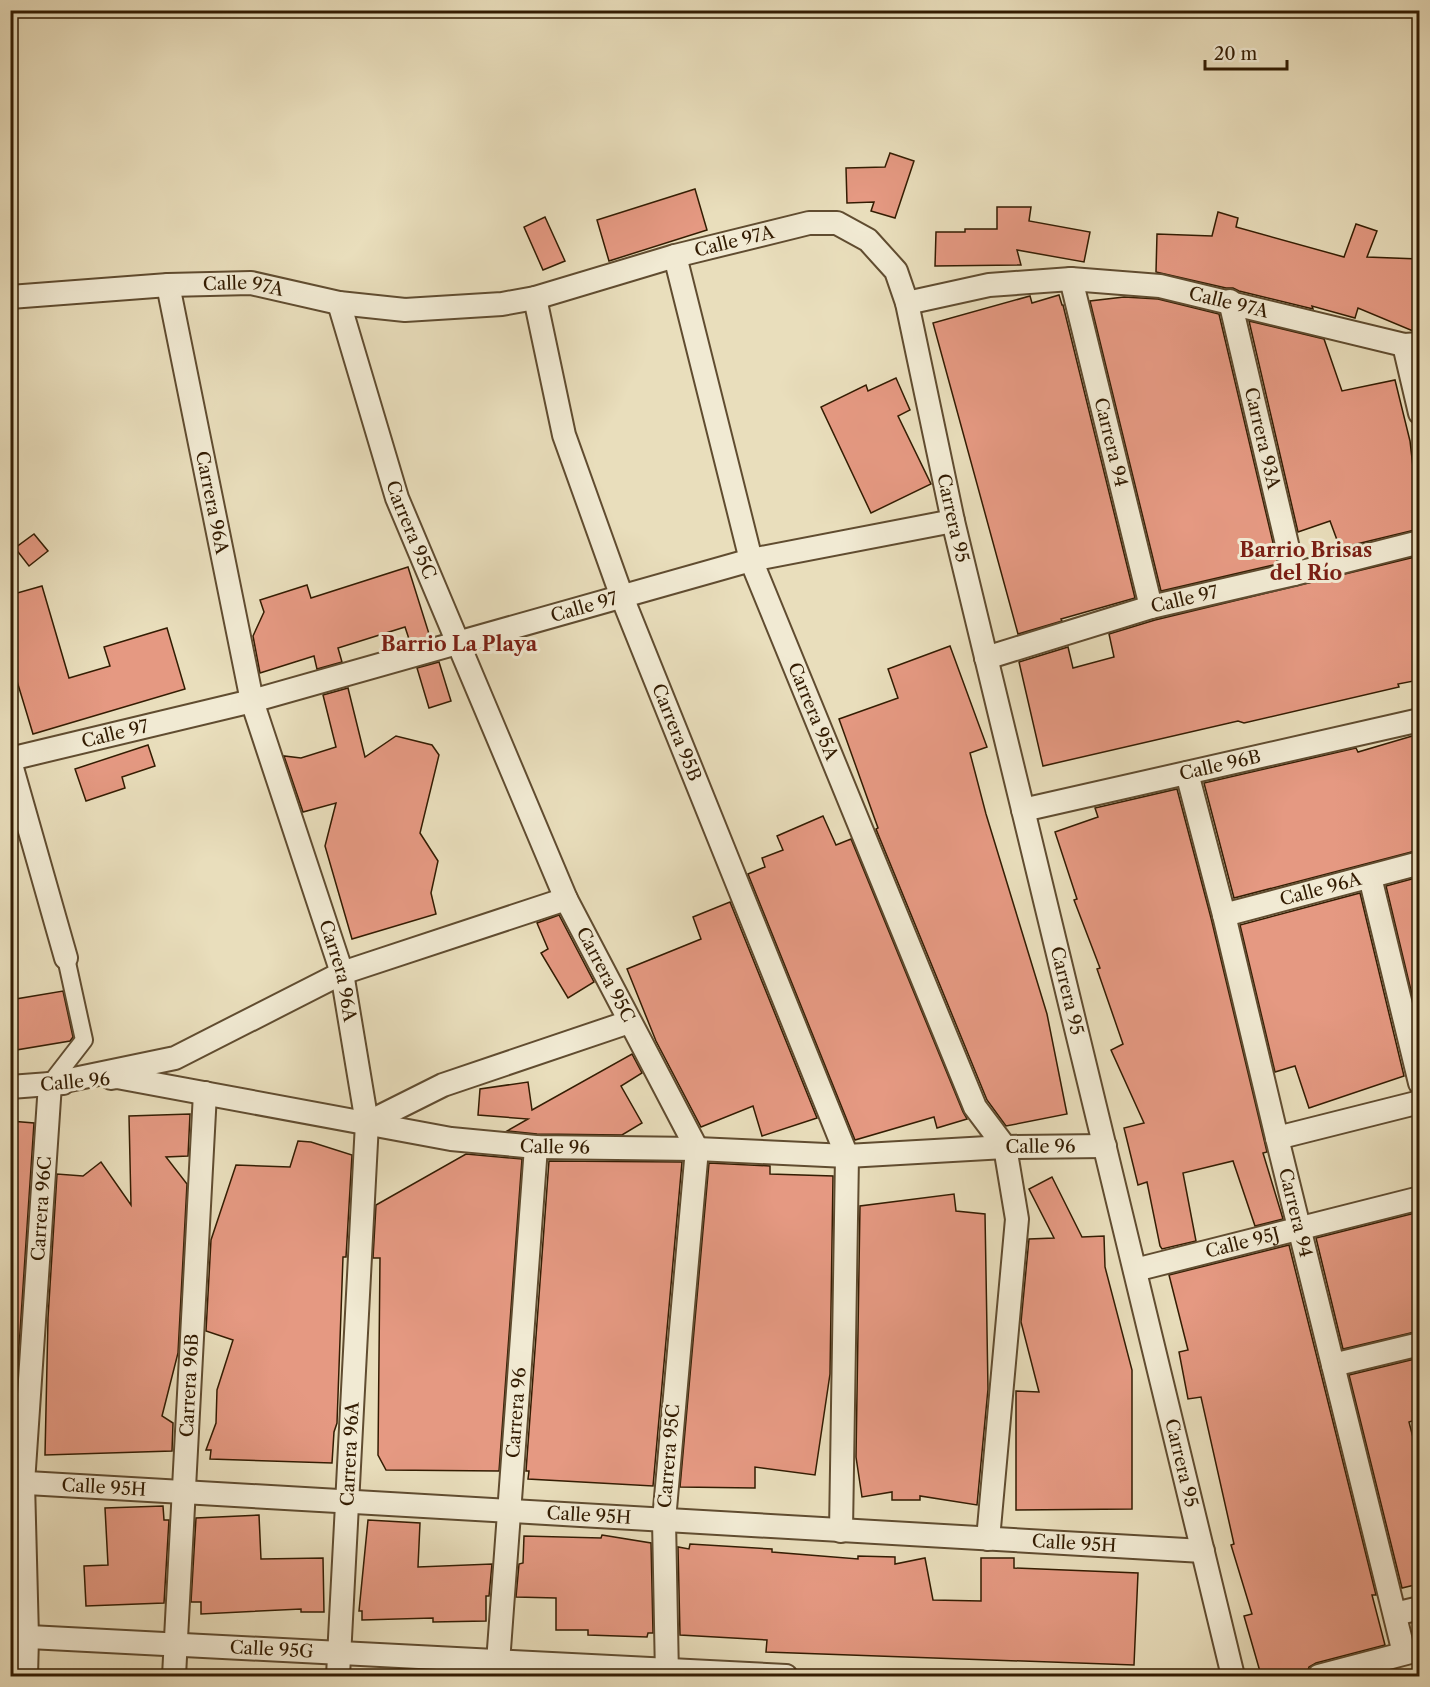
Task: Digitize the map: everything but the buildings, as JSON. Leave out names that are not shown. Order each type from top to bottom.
[{"type":"street","name":"Calle 97A","points":[[10,297],[168,285],[251,283],[339,303],[405,310],[502,304],[535,298],[675,256],[809,223],[837,223],[868,240],[896,271],[907,303],[989,285],[1071,279],[1160,286],[1412,344]]},
{"type":"street","name":"Carrera 95A","points":[[675,256],[751,560],[975,1107],[1005,1147]]},
{"type":"street","name":"Carrera 94","points":[[1071,279],[1151,607]]},
{"type":"street","name":"Carrera 96A","points":[[168,285],[252,701],[342,974],[367,1123],[338,1677]]},
{"type":"street","name":"Carrera 95B","points":[[535,298],[564,435],[622,597],[847,1156]]},
{"type":"street","name":"Carrera 93A","points":[[1230,301],[1294,574]]},
{"type":"street","name":"Carrera 95C","points":[[339,303],[398,498],[566,899],[697,1149],[664,1520],[668,1674]]},
{"type":"street","name":"Carrera 95","points":[[907,303],[952,521],[1233,1677]]},
{"type":"street","points":[[1412,344],[1419,413]]},
{"type":"street","name":"Calle 97","points":[[10,760],[252,701],[751,560],[952,521]]},
{"type":"street","name":"Calle 97","points":[[986,658],[1151,607],[1419,542]]},
{"type":"street","name":"Calle 96B","points":[[1023,810],[1419,720]]},
{"type":"street","points":[[10,760],[66,958],[84,1040],[50,1084]]},
{"type":"street","name":"Carrera 94","points":[[1187,773],[1224,915],[1395,1614],[1412,1652]]},
{"type":"street","name":"Calle 96A","points":[[1224,915],[1419,863]]},
{"type":"street","points":[[1370,877],[1419,1083]]},
{"type":"street","points":[[50,1084],[175,1058],[342,974],[566,899]]},
{"type":"street","points":[[367,1123],[443,1085],[629,1022]]},
{"type":"street","name":"Calle 96","points":[[10,1087],[117,1077],[451,1139],[536,1148],[697,1149],[847,1156],[1005,1147],[1105,1146]]},
{"type":"street","name":"Carrera 96C","points":[[26,1677],[19,1636],[17,1483],[50,1084]]},
{"type":"street","name":"Carrera 96B","points":[[174,1677],[205,1093]]},
{"type":"street","points":[[1277,1138],[1419,1102]]},
{"type":"street","points":[[988,1539],[1017,1219],[1005,1147]]},
{"type":"street","name":"Carrera 96","points":[[498,1669],[536,1148]]},
{"type":"street","points":[[841,1530],[847,1156]]},
{"type":"street","name":"Calle 95J","points":[[1135,1270],[1419,1198]]},
{"type":"street","points":[[1333,1365],[1419,1344]]},
{"type":"street","name":"Calle 95H","points":[[17,1483],[1203,1551]]},
{"type":"street","points":[[1395,1614],[1419,1608]]},
{"type":"street","name":"Calle 95G","points":[[19,1636],[339,1653],[498,1669],[786,1677]]},
{"type":"street","points":[[1319,1677],[1412,1652]]},
{"type":"district","name":"Barrio Brisas del Río","points":[[1306,562]]},
{"type":"district","name":"Barrio La Playa","points":[[459,644]]}]
